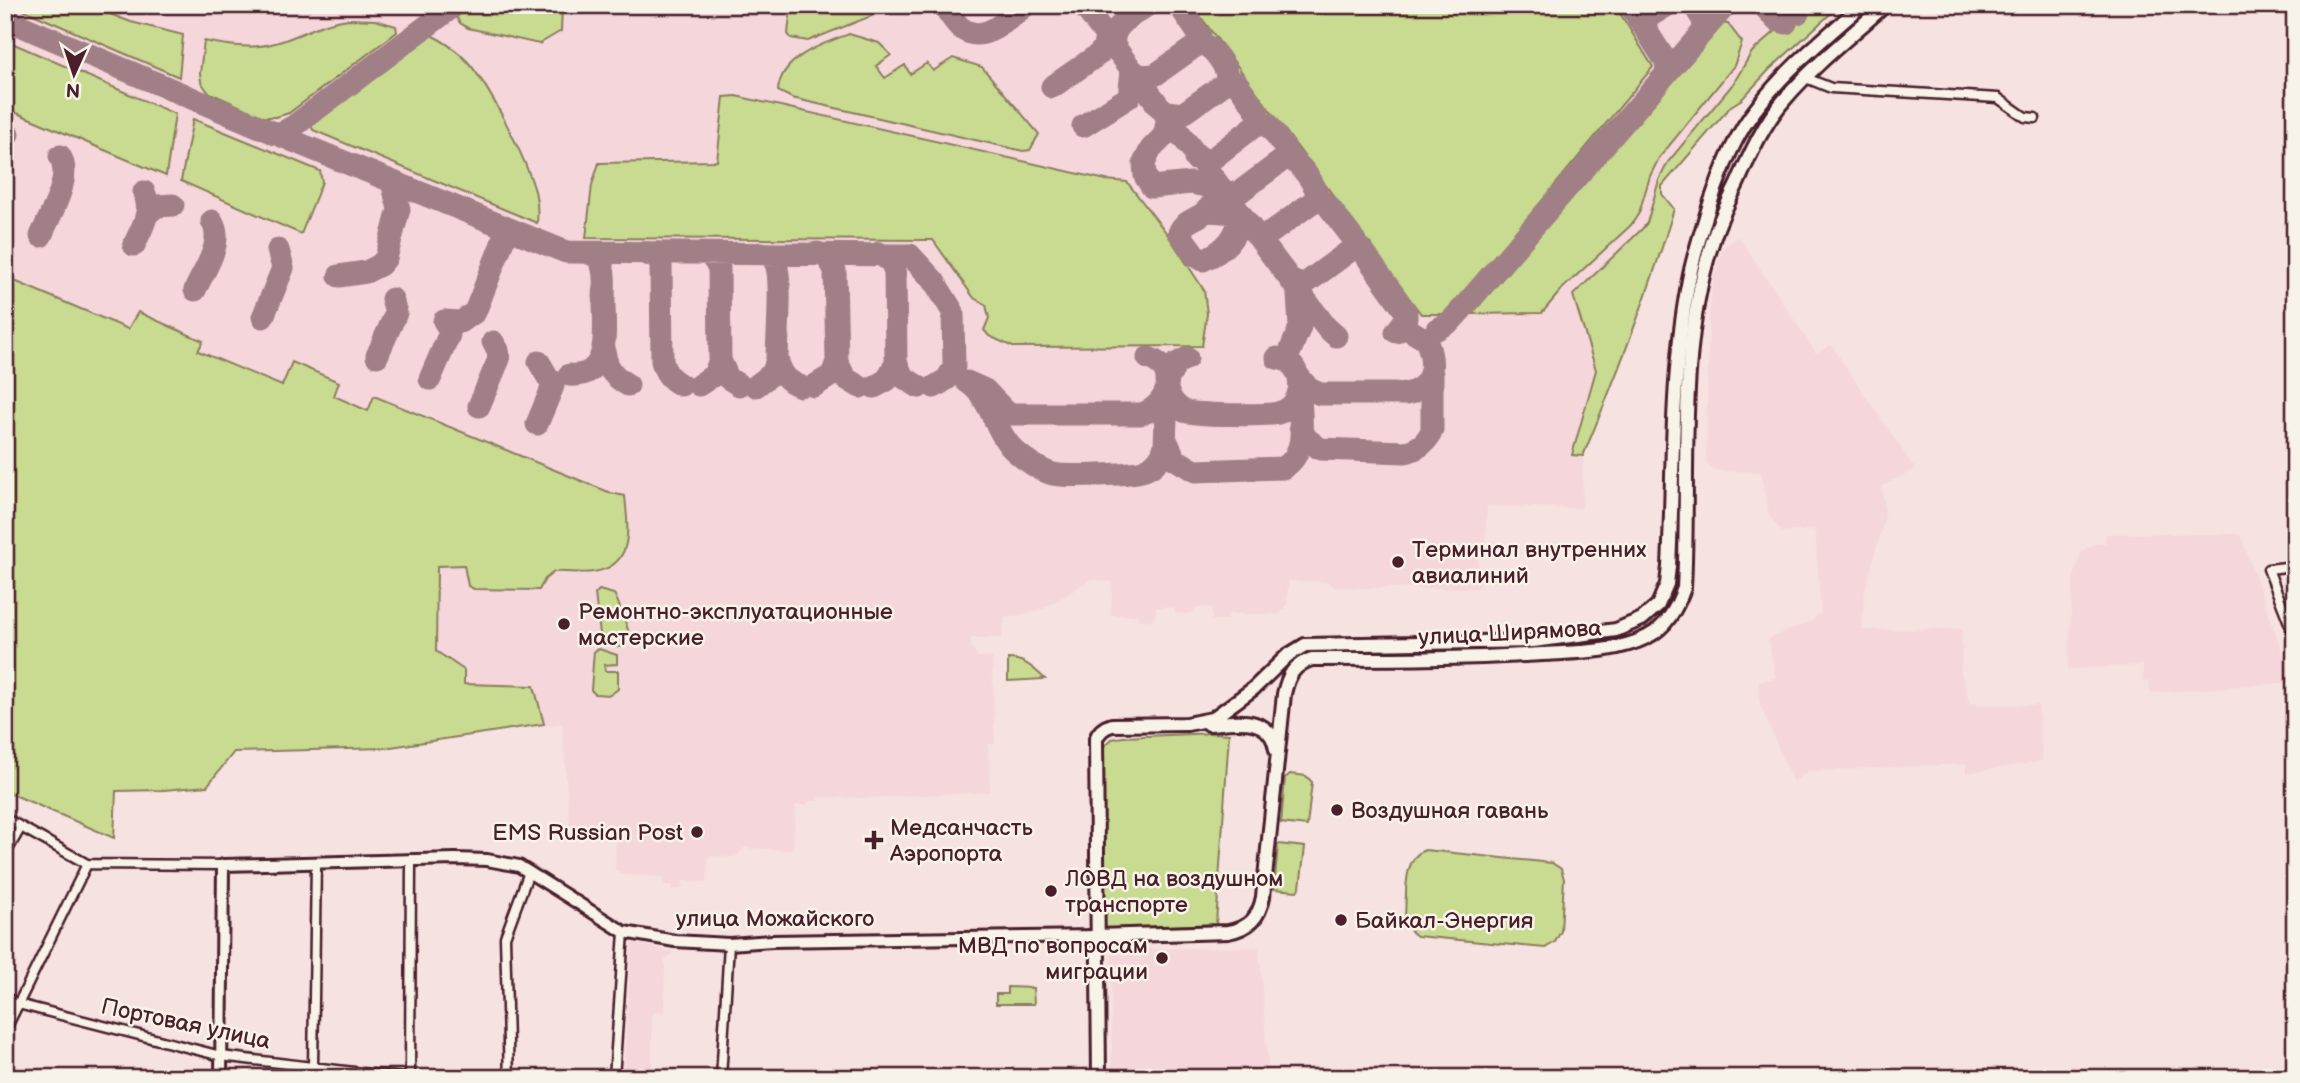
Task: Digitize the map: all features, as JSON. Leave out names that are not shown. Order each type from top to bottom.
[{"type":"main road","name":"улица Ширямова","points":[[1099,1078],[1096,936],[1098,733],[1112,725],[1202,723],[1219,716],[1279,662],[1305,645],[1533,641],[1616,630],[1632,625],[1651,612],[1663,596],[1667,584],[1681,333],[1691,270],[1724,163],[1758,106],[1782,79],[1861,5]]},
{"type":"main road","name":"улица Ширямова","points":[[1096,936],[1228,932],[1240,929],[1256,918],[1263,897],[1287,681],[1292,671],[1303,662],[1312,659],[1476,658],[1619,647],[1649,636],[1671,616],[1684,587],[1686,471],[1694,331],[1713,239],[1759,140],[1784,100],[1885,5]]},
{"type":"main road","points":[[1740,133],[1738,140],[1743,146],[1752,147],[1759,140]]},
{"type":"main road","points":[[1711,203],[1721,183],[1730,187],[1728,203]]},
{"type":"main road","points":[[1186,724],[1253,723],[1270,731],[1275,738],[1278,761]]},
{"type":"street","points":[[1806,78],[1831,88],[1998,98],[2025,117],[2035,118]]},
{"type":"street","points":[[2295,566],[2268,569],[2295,638]]},
{"type":"street","points":[[5,818],[87,864],[223,865],[221,1078]]},
{"type":"street","points":[[5,855],[21,827]]},
{"type":"street","points":[[410,1078],[411,859]]},
{"type":"street","name":"улица Можайского","points":[[223,865],[411,859],[487,860],[519,866],[624,932],[675,941],[729,944],[1096,936]]},
{"type":"street","points":[[313,1068],[316,862]]},
{"type":"street","points":[[5,1031],[87,864]]},
{"type":"street","points":[[509,1078],[505,937],[528,872]]},
{"type":"street","points":[[614,1078],[624,932]]},
{"type":"street","points":[[721,1078],[729,944]]},
{"type":"street","name":"Портовая улица","points":[[5,997],[18,1004],[221,1056],[404,1078]]},
{"type":"shaded area","points":[[5,5],[1840,5],[1769,70],[1742,99],[1731,106],[1662,185],[1662,194],[1674,209],[1628,349],[1583,456],[1582,508],[1487,506],[1485,544],[1479,545],[1478,568],[1482,568],[1482,582],[1478,583],[1478,588],[1351,588],[1334,587],[1328,582],[1288,581],[1287,604],[1280,614],[1228,614],[1227,620],[1212,620],[1212,607],[1194,608],[1193,613],[1184,614],[1175,613],[1175,607],[1156,607],[1154,620],[1139,620],[1138,615],[1111,615],[1112,582],[1091,579],[1045,608],[1022,615],[1005,616],[1002,638],[971,638],[971,647],[978,657],[992,658],[995,744],[988,744],[990,792],[860,798],[818,797],[818,801],[796,805],[793,847],[789,850],[744,848],[735,857],[708,856],[707,882],[683,881],[682,889],[672,889],[672,885],[664,885],[663,877],[627,875],[615,870],[617,827],[570,825],[562,723],[384,748],[234,752],[207,786],[116,791],[114,838],[5,791]]},
{"type":"shaded area","points":[[1739,237],[1816,353],[1831,345],[1915,469],[1882,486],[1885,517],[1864,593],[1862,630],[1962,629],[1961,673],[1970,704],[2038,705],[2042,761],[1966,773],[1966,764],[1808,771],[1793,782],[1760,704],[1759,681],[1776,678],[1768,639],[1812,621],[1821,612],[1815,530],[1782,532],[1769,515],[1761,472],[1717,471],[1706,463],[1709,315],[1714,277],[1724,246]]},
{"type":"shaded area","points":[[2106,534],[2240,534],[2293,682],[2150,693],[2149,682],[2143,681],[2143,665],[2068,669],[2073,580],[2081,551],[2105,543]]},
{"type":"shaded area","points":[[632,943],[674,952],[665,960],[664,1012],[652,1012],[652,1078],[623,1078]]},
{"type":"shaded area","points":[[1259,947],[1269,1078],[1112,1078],[1111,950]]},
{"type":"green space","points":[[12,5],[86,5],[131,22],[183,35],[179,77]]},
{"type":"green space","points":[[468,5],[562,5],[561,31],[539,44],[468,28],[460,23],[455,15]]},
{"type":"green space","points":[[791,5],[881,5],[874,15],[808,41],[791,38],[788,34]]},
{"type":"green space","points":[[1192,5],[1615,5],[1653,67],[1448,314],[1421,314]]},
{"type":"green space","points":[[1805,5],[1840,5],[1769,70],[1742,99],[1731,106],[1662,186],[1662,194],[1674,209],[1654,272],[1583,456],[1572,455],[1596,370],[1573,295],[1647,223],[1659,180],[1668,162],[1733,84],[1752,52]]},
{"type":"green space","points":[[1868,5],[1878,5],[1794,83],[1750,137],[1744,136],[1786,82]]},
{"type":"green space","points":[[349,19],[375,20],[396,26],[397,32],[289,113],[264,117],[208,92],[201,82],[204,41],[259,46]]},
{"type":"green space","points":[[1720,23],[1728,24],[1742,42],[1734,66],[1659,158],[1650,176],[1639,213],[1631,225],[1562,289],[1542,313],[1472,314]]},
{"type":"green space","points":[[429,34],[450,46],[468,62],[497,106],[535,191],[537,223],[313,130],[311,125]]},
{"type":"green space","points":[[849,34],[879,43],[891,55],[876,66],[885,78],[905,65],[910,74],[927,63],[933,71],[953,58],[982,67],[1039,134],[1030,150],[1023,151],[792,98],[778,91],[780,79],[794,61],[826,42]]},
{"type":"green space","points":[[5,40],[175,114],[166,176],[5,108]]},
{"type":"green space","points":[[736,96],[1106,180],[1127,182],[1168,235],[1204,290],[1207,314],[1202,346],[1013,347],[989,336],[984,330],[989,318],[986,305],[974,298],[933,240],[586,238],[592,185],[599,163],[717,161],[724,97]]},
{"type":"green space","points":[[193,119],[320,171],[322,182],[301,234],[181,181]]},
{"type":"green space","points":[[5,277],[128,329],[138,312],[203,341],[198,351],[282,386],[292,362],[339,382],[334,396],[368,411],[374,396],[611,493],[625,496],[626,544],[616,562],[607,568],[588,573],[554,572],[545,579],[539,590],[474,589],[468,586],[464,565],[437,566],[436,651],[464,670],[464,684],[534,686],[544,724],[384,748],[234,752],[207,786],[116,791],[114,838],[5,791]]},
{"type":"green space","points":[[599,590],[614,594],[618,602],[629,633],[625,644],[620,647],[613,645],[600,634],[595,594]]},
{"type":"green space","points":[[599,649],[617,655],[617,664],[604,665],[605,671],[618,671],[618,689],[610,695],[595,694],[591,690],[594,651]]},
{"type":"green space","points":[[1008,659],[1024,662],[1045,679],[1008,681]]},
{"type":"green space","points":[[1229,734],[1216,924],[1101,929],[1100,750],[1112,739],[1123,737]]},
{"type":"green space","points":[[1290,774],[1306,776],[1312,782],[1307,826],[1281,823],[1285,778]]},
{"type":"green space","points":[[1278,844],[1305,847],[1300,887],[1297,891],[1274,889]]},
{"type":"green space","points":[[1425,850],[1552,863],[1561,869],[1564,879],[1561,931],[1555,942],[1545,948],[1414,934],[1408,927],[1405,915],[1407,878],[1412,861]]},
{"type":"green space","points":[[1007,987],[1033,988],[1034,1004],[996,1004],[996,994],[1007,994]]},
{"type":"taxiway","points":[[275,134],[294,126],[455,5]]},
{"type":"taxiway","points":[[943,5],[961,28],[978,34],[1004,23],[1026,5]]},
{"type":"taxiway","points":[[1083,5],[1326,327],[1336,336]]},
{"type":"taxiway","points":[[1116,49],[1114,35],[1118,28],[1148,5]]},
{"type":"taxiway","points":[[1083,126],[1129,97],[1132,70],[1140,76],[1155,75],[1200,43],[1200,36],[1179,5]]},
{"type":"taxiway","points":[[1630,5],[1665,60],[1666,73]]},
{"type":"taxiway","points":[[1638,19],[1645,19],[1668,5]]},
{"type":"taxiway","points":[[1694,5],[1704,22],[1703,31]]},
{"type":"taxiway","points":[[1437,329],[1451,321],[1461,310],[1726,5]]},
{"type":"taxiway","points":[[1763,5],[1776,20],[1786,23]]},
{"type":"taxiway","points":[[1798,13],[1799,5]]},
{"type":"taxiway","points":[[5,19],[305,146],[566,252],[910,255],[934,281],[953,312],[954,367],[947,379],[934,387]]},
{"type":"taxiway","points":[[1052,87],[1099,54],[1104,47],[1106,35]]},
{"type":"taxiway","points":[[1156,104],[1167,112],[1182,114],[1227,82],[1219,58],[1210,48],[1200,43]]},
{"type":"taxiway","points":[[1195,159],[1196,154],[1202,159],[1212,159],[1259,120],[1258,112],[1237,83],[1227,82]]},
{"type":"taxiway","points":[[1168,117],[1164,136],[1151,149],[1144,163],[1145,176],[1152,187],[1191,183],[1221,189],[1208,210],[1187,223],[1179,233],[1196,256],[1203,260],[1217,253],[1229,242],[1239,221],[1239,213],[1207,211]]},
{"type":"taxiway","points":[[1223,191],[1237,194],[1288,156],[1268,124],[1256,125]]},
{"type":"taxiway","points":[[41,236],[62,185],[64,175],[60,156]]},
{"type":"taxiway","points":[[1253,231],[1260,235],[1269,234],[1318,198],[1307,174],[1297,163],[1287,158]]},
{"type":"taxiway","points":[[339,276],[366,272],[380,265],[386,258],[399,209],[392,182]]},
{"type":"taxiway","points":[[134,245],[147,213],[144,192]]},
{"type":"taxiway","points":[[1289,278],[1297,283],[1306,283],[1355,247],[1355,241],[1326,203],[1316,200]]},
{"type":"taxiway","points":[[147,214],[157,206],[173,205]]},
{"type":"taxiway","points":[[195,290],[215,247],[212,221]]},
{"type":"taxiway","points":[[444,321],[461,322],[475,312],[505,236],[500,225]]},
{"type":"taxiway","points":[[263,317],[283,268],[278,250]]},
{"type":"taxiway","points":[[1354,250],[1362,250],[1406,312],[1406,319],[1396,332]]},
{"type":"taxiway","points":[[569,375],[583,374],[593,369],[603,350],[604,272],[599,259],[588,253]]},
{"type":"taxiway","points":[[644,253],[656,257],[661,265],[662,361],[668,375],[681,385]]},
{"type":"taxiway","points":[[699,385],[714,375],[720,360],[719,267],[710,255],[704,253]]},
{"type":"taxiway","points":[[761,253],[773,258],[777,269],[777,359],[785,376],[800,386]]},
{"type":"taxiway","points":[[817,253],[828,258],[835,270],[837,362],[845,378],[860,387]]},
{"type":"taxiway","points":[[879,253],[891,262],[895,271],[896,362],[903,377],[919,387]]},
{"type":"taxiway","points":[[1289,354],[1300,327],[1299,290]]},
{"type":"taxiway","points":[[377,356],[396,313],[392,299]]},
{"type":"taxiway","points":[[430,379],[449,335],[444,321]]},
{"type":"taxiway","points":[[1300,378],[1309,389],[1320,394],[1406,394],[1415,391],[1427,380],[1431,357],[1426,340],[1411,331]]},
{"type":"taxiway","points":[[479,406],[499,359],[493,342]]},
{"type":"taxiway","points":[[604,347],[610,370],[628,385]]},
{"type":"taxiway","points":[[1148,358],[1164,370],[1167,387],[1158,403],[1141,414],[1008,414],[985,390],[967,382],[982,397],[1003,435],[1016,452],[1048,473],[1060,475],[1138,472],[1155,464],[1165,446],[1167,390]]},
{"type":"taxiway","points":[[1167,381],[1176,364],[1187,358]]},
{"type":"taxiway","points":[[1167,390],[1175,405],[1184,411],[1246,415],[1278,413],[1293,404],[1297,398],[1299,382],[1294,367],[1288,361],[1277,358]]},
{"type":"taxiway","points":[[756,386],[773,373],[777,359]]},
{"type":"taxiway","points":[[720,360],[728,378],[739,385]]},
{"type":"taxiway","points":[[537,424],[553,386],[539,362]]},
{"type":"taxiway","points":[[814,386],[832,375],[837,362]]},
{"type":"taxiway","points":[[874,387],[887,380],[896,362]]},
{"type":"taxiway","points":[[1300,426],[1306,438],[1320,449],[1405,452],[1414,449],[1425,442],[1432,430],[1432,374]]},
{"type":"taxiway","points":[[1166,440],[1175,459],[1195,471],[1283,468],[1297,454],[1300,444],[1300,392]]},
{"type":"place","name":"Терминал внутренних авиалиний","points":[[1398,562]]},
{"type":"place","name":"Ремонтно-эксплуатационные мастерские","points":[[564,624]]},
{"type":"place","name":"Воздушная гавань","points":[[1337,810]]},
{"type":"place","name":"EMS Russian Рost","points":[[697,832]]},
{"type":"place","name":"Медсанчасть Аэропорта","points":[[874,840]]},
{"type":"place","name":"ЛОВД на воздушном транспорте","points":[[1051,891]]},
{"type":"place","name":"Байкал-Энергия","points":[[1341,920]]},
{"type":"place","name":"МВД по вопросам миграции","points":[[1162,958]]}]
